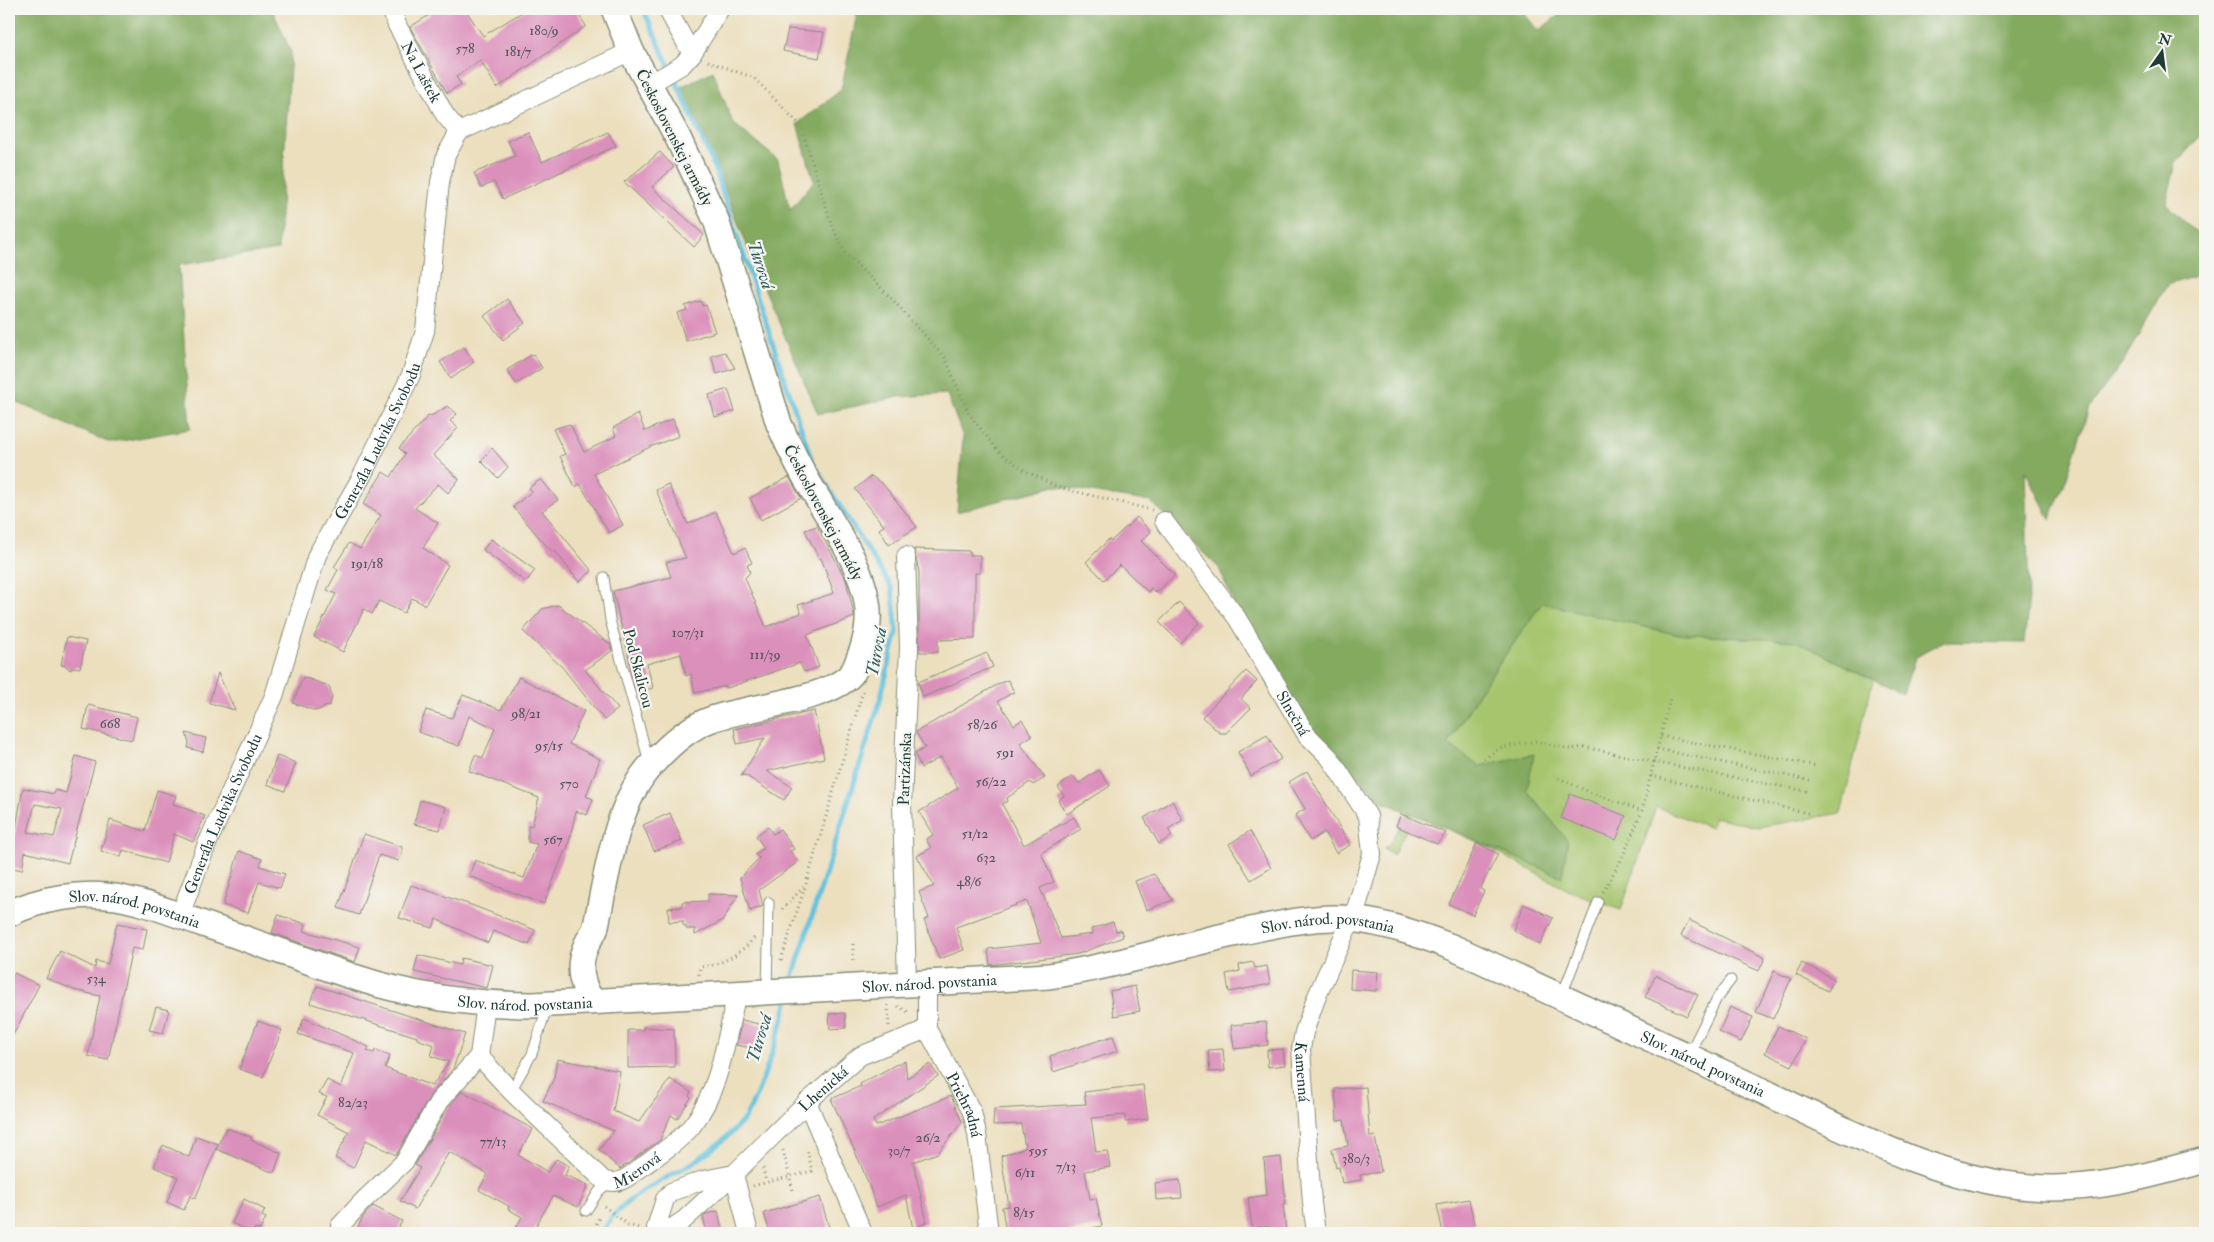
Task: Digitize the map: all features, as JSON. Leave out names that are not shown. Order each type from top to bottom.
[{"type":"street","name":"Na Laštek","points":[[391,9],[397,25],[441,106],[459,132]]},
{"type":"street","name":"Československej armády","points":[[587,997],[580,979],[582,957],[587,942],[596,930],[622,815],[633,792],[650,766],[677,739],[711,719],[824,691],[841,682],[853,672],[860,657],[865,642],[868,616],[867,602],[858,570],[793,456],[779,424],[716,220],[656,81],[631,51],[614,9]]},
{"type":"street","points":[[667,9],[687,60]]},
{"type":"street","points":[[656,81],[687,60],[720,9]]},
{"type":"street","points":[[459,132],[631,51]]},
{"type":"street","name":"Generála Ludvika Svobodu","points":[[180,916],[207,844],[259,734],[274,696],[318,555],[362,476],[412,375],[425,331],[440,182],[446,155],[459,132]]},
{"type":"street","name":"Slnečná","points":[[1164,521],[1237,618],[1306,734],[1330,758],[1368,816],[1372,854],[1357,906],[1351,919]]},
{"type":"street","name":"Partizánska","points":[[906,556],[909,648],[902,804],[917,983]]},
{"type":"street","name":"Slov. národ. povstania","points":[[9,914],[52,899],[80,896],[116,897],[180,916],[362,980],[430,998],[486,1004],[548,1005],[587,997],[737,993],[775,983],[803,988],[1008,979],[1087,970],[1267,927],[1309,920],[1351,919],[1374,922],[1423,936],[1561,997],[1919,1162],[1971,1178],[2031,1187],[2076,1187],[2106,1184],[2158,1174],[2205,1160]]},
{"type":"street","name":"Kamenná","points":[[1316,1233],[1312,1204],[1301,1049],[1304,1032],[1317,996],[1351,919]]},
{"type":"street","name":"Priehradná","points":[[917,983],[927,1029],[972,1112],[977,1134],[989,1233]]},
{"type":"street","name":"Mierová","points":[[479,1056],[511,1091],[603,1180],[609,1183],[622,1182],[675,1143],[691,1126],[706,1103],[716,1080],[737,993]]},
{"type":"street","points":[[340,1226],[405,1161],[439,1102],[479,1056],[486,1004]]},
{"type":"street","name":"Lhenická","points":[[736,1182],[807,1102],[860,1056],[927,1029]]},
{"type":"street","points":[[807,1102],[863,1233]]},
{"type":"street","points":[[736,1182],[749,1233]]},
{"type":"lane","name":"Pod Skalicou","points":[[604,577],[610,620],[650,766]]},
{"type":"lane","points":[[769,902],[775,983]]},
{"type":"lane","points":[[1561,997],[1598,902]]},
{"type":"lane","points":[[1688,1056],[1717,998],[1731,980]]},
{"type":"lane","points":[[511,1091],[532,1054],[548,1005]]},
{"type":"lane","points":[[586,1211],[600,1191],[609,1183]]},
{"type":"path","points":[[687,60],[754,78],[801,126],[831,223],[845,253],[891,298],[945,358],[969,414],[998,451],[1024,470],[1057,487],[1152,509],[1164,521]]},
{"type":"path","points":[[775,983],[864,688]]},
{"type":"path","points":[[1598,902],[1623,856],[1642,811],[1670,699]]},
{"type":"path","points":[[1661,736],[1817,766]]},
{"type":"path","points":[[1484,759],[1500,748],[1536,741],[1570,748],[1584,747],[1810,792]]},
{"type":"path","points":[[1657,749],[1813,781]]},
{"type":"path","points":[[1554,776],[1587,791],[1642,811]]},
{"type":"path","points":[[1651,776],[1811,814]]},
{"type":"path","points":[[700,995],[700,967],[714,966],[746,948],[806,884]]},
{"type":"path","points":[[853,944],[853,964]]},
{"type":"path","points":[[736,1182],[790,1176],[812,1171],[804,1140]]},
{"type":"path","points":[[780,1142],[793,1190]]},
{"type":"path","points":[[604,1206],[628,1225]]},
{"type":"green space","points":[[9,9],[272,9],[291,52],[278,250],[179,265],[190,429],[110,443],[9,399]]},
{"type":"green space","points":[[858,9],[1521,9],[1538,31],[1567,9],[2205,9],[2205,131],[2176,163],[2166,204],[2205,241],[2205,273],[2167,285],[2123,362],[2089,408],[2066,480],[2050,519],[2025,470],[2029,598],[2024,643],[1942,642],[1915,658],[1903,694],[1796,641],[1675,634],[1542,603],[1478,694],[1448,744],[1479,766],[1534,754],[1527,790],[1568,841],[1562,877],[1383,802],[1270,688],[1219,568],[1151,502],[1055,486],[957,512],[963,437],[947,394],[899,397],[818,414],[754,264],[704,136],[680,87],[713,71],[733,123],[778,160],[790,210],[814,181],[797,124],[841,90]]},
{"type":"green space","points":[[1542,603],[1675,634],[1796,641],[1873,680],[1841,813],[1758,827],[1714,817],[1711,828],[1656,807],[1621,910],[1570,891],[1478,842],[1423,818],[1417,809],[1393,855],[1384,848],[1388,846],[1478,694]]},
{"type":"building","points":[[428,9],[465,9],[483,36],[527,9],[575,9],[586,26],[497,88],[480,60],[456,77],[461,84],[447,93],[410,27],[431,14]]},
{"type":"building","points":[[788,29],[824,32],[819,58],[783,51]]},
{"type":"building","points":[[528,132],[542,162],[608,132],[616,146],[503,199],[494,182],[481,188],[474,173],[515,156],[508,141]]},
{"type":"building","points":[[660,152],[674,167],[652,187],[704,235],[694,247],[624,182]]},
{"type":"building","points":[[507,299],[525,323],[503,340],[484,316]]},
{"type":"building","points":[[701,301],[702,306],[706,305],[715,332],[686,341],[677,313],[687,310],[685,306]]},
{"type":"building","points":[[464,347],[474,362],[451,379],[440,362]]},
{"type":"building","points":[[725,352],[735,368],[717,374],[711,356]]},
{"type":"building","points":[[533,354],[542,368],[516,384],[507,370]]},
{"type":"building","points":[[728,389],[735,411],[715,417],[709,395]]},
{"type":"building","points":[[448,406],[457,414],[450,421],[458,428],[433,455],[459,479],[448,493],[438,484],[415,508],[438,523],[423,548],[448,565],[425,605],[412,598],[404,613],[379,601],[372,614],[364,609],[343,652],[314,637],[336,594],[327,590],[338,570],[334,567],[349,543],[360,549],[381,515],[363,504],[383,472],[391,477],[405,454],[399,448],[429,415],[431,416]]},
{"type":"building","points":[[638,414],[645,431],[673,419],[679,436],[650,447],[594,474],[623,525],[609,533],[580,484],[575,487],[560,456],[565,454],[553,429],[570,424],[584,452],[616,436],[613,428]]},
{"type":"building","points":[[492,448],[508,467],[498,478],[481,461]]},
{"type":"building","points":[[871,476],[883,484],[917,527],[889,545],[879,529],[884,526],[855,489]]},
{"type":"building","points":[[789,477],[801,498],[761,520],[750,498]]},
{"type":"building","points":[[541,479],[558,500],[542,511],[592,571],[579,582],[555,551],[551,551],[513,507],[532,491],[529,488]]},
{"type":"building","points":[[668,484],[688,524],[716,512],[734,553],[745,548],[752,563],[747,565],[750,572],[745,578],[766,627],[801,613],[798,605],[834,593],[821,558],[819,559],[805,530],[817,526],[846,580],[854,615],[854,617],[807,635],[819,667],[804,672],[800,663],[727,688],[726,686],[695,693],[691,674],[686,676],[681,654],[647,664],[653,688],[637,692],[613,591],[671,577],[666,562],[686,558],[656,490]]},
{"type":"building","points":[[1137,517],[1151,532],[1141,541],[1175,575],[1156,593],[1151,588],[1148,592],[1120,565],[1104,580],[1086,562],[1109,539],[1111,541]]},
{"type":"building","points":[[491,539],[535,570],[526,582],[483,550]]},
{"type":"building","points":[[914,549],[970,551],[970,555],[980,555],[980,573],[975,573],[975,639],[938,640],[938,652],[919,652],[919,572]]},
{"type":"building","points":[[1179,602],[1199,623],[1180,643],[1159,622]]},
{"type":"building","points":[[558,605],[610,644],[612,651],[585,670],[618,709],[604,720],[562,667],[523,631],[542,609]]},
{"type":"building","points":[[67,637],[86,641],[80,668],[74,667],[70,670],[66,666],[61,665]]},
{"type":"building","points":[[987,653],[993,667],[923,697],[918,682]]},
{"type":"building","points":[[1246,671],[1257,681],[1241,699],[1251,708],[1226,733],[1220,733],[1202,717]]},
{"type":"building","points":[[218,673],[235,710],[209,703]]},
{"type":"building","points":[[303,677],[329,686],[332,697],[330,705],[316,711],[293,703]]},
{"type":"building","points":[[519,677],[584,711],[569,744],[600,759],[586,796],[593,799],[587,815],[576,811],[567,850],[565,850],[544,904],[469,876],[475,860],[524,878],[537,844],[528,842],[528,825],[532,826],[539,798],[469,771],[475,755],[483,758],[495,728],[469,716],[459,746],[418,732],[426,710],[452,718],[463,695],[501,710]]},
{"type":"building","points":[[1008,680],[1014,692],[998,701],[1014,725],[1022,720],[1032,736],[1020,743],[1045,778],[1033,785],[1030,782],[1007,798],[1008,801],[1002,804],[1024,845],[1074,817],[1081,829],[1041,853],[1054,882],[1040,888],[1061,938],[1093,934],[1091,929],[1113,922],[1116,931],[1121,930],[1123,937],[1078,954],[990,965],[988,949],[1041,943],[1027,901],[956,927],[964,950],[939,959],[924,920],[929,918],[919,892],[934,886],[917,856],[931,848],[926,839],[933,835],[919,812],[958,788],[941,757],[921,768],[915,754],[925,748],[916,732]]},
{"type":"building","points":[[88,705],[137,717],[132,740],[83,729]]},
{"type":"building","points":[[814,711],[824,758],[767,771],[792,787],[784,800],[745,775],[741,776],[765,738],[737,744],[734,729]]},
{"type":"building","points":[[186,733],[206,738],[203,752],[188,748],[189,743]]},
{"type":"building","points":[[1267,735],[1281,759],[1251,776],[1238,752]]},
{"type":"building","points":[[76,756],[95,762],[68,863],[25,852],[22,870],[9,867],[23,788],[54,794],[55,790],[66,793]],"holes":[[[35,804],[62,809],[54,837],[28,832]]]},
{"type":"building","points":[[277,756],[296,763],[285,791],[267,784]]},
{"type":"building","points":[[1099,770],[1110,786],[1067,814],[1058,801],[1064,796],[1058,787],[1073,776],[1079,783]]},
{"type":"building","points":[[1307,771],[1350,845],[1336,853],[1324,832],[1310,841],[1295,815],[1305,809],[1289,782]]},
{"type":"building","points":[[157,790],[176,796],[173,804],[205,816],[193,842],[174,834],[166,863],[123,850],[121,857],[101,851],[110,820],[145,831]]},
{"type":"building","points":[[1570,794],[1626,816],[1616,840],[1561,818]]},
{"type":"building","points":[[420,800],[446,807],[440,830],[414,824]]},
{"type":"building","points":[[1172,801],[1183,820],[1168,829],[1172,836],[1159,844],[1144,818]]},
{"type":"building","points":[[670,813],[682,841],[654,851],[643,825]]},
{"type":"building","points":[[1401,814],[1446,833],[1437,844],[1396,826]]},
{"type":"building","points":[[768,827],[773,834],[780,829],[794,849],[790,851],[798,862],[759,890],[763,906],[750,911],[740,878],[759,858],[755,854],[764,848],[756,836]]},
{"type":"building","points":[[1250,831],[1271,868],[1251,880],[1229,844]]},
{"type":"building","points":[[364,834],[402,847],[402,853],[399,861],[379,855],[359,915],[338,908]]},
{"type":"building","points":[[1477,843],[1498,854],[1480,889],[1484,891],[1473,915],[1449,904]]},
{"type":"building","points":[[239,851],[262,859],[260,866],[285,874],[280,888],[259,882],[248,913],[223,905]]},
{"type":"building","points":[[1154,874],[1173,900],[1146,910],[1135,881]]},
{"type":"building","points":[[411,885],[474,906],[535,930],[529,945],[493,931],[488,943],[436,919],[433,928],[399,918]]},
{"type":"building","points":[[708,894],[738,895],[723,920],[695,935],[695,929],[686,929],[683,921],[669,922],[668,908],[682,907],[682,902],[708,901]]},
{"type":"building","points":[[1524,904],[1553,918],[1540,945],[1513,930]]},
{"type":"building","points":[[278,915],[306,924],[304,931],[360,947],[355,962],[272,933]]},
{"type":"building","points":[[1689,920],[1765,958],[1759,971],[1681,936]]},
{"type":"building","points":[[117,923],[147,929],[143,950],[132,948],[108,1060],[88,1056],[100,996],[74,990],[46,978],[60,951],[95,968],[96,961],[108,964]]},
{"type":"building","points":[[418,955],[460,965],[461,958],[493,965],[487,988],[414,972]]},
{"type":"building","points":[[1253,962],[1255,968],[1267,966],[1270,984],[1229,992],[1226,974],[1240,971],[1239,965]]},
{"type":"building","points":[[1802,963],[1834,979],[1828,991],[1796,975]]},
{"type":"building","points":[[1351,970],[1378,972],[1376,991],[1350,989]]},
{"type":"building","points":[[1774,971],[1791,979],[1773,1019],[1756,1012]]},
{"type":"building","points":[[14,973],[39,985],[9,1043],[9,983]]},
{"type":"building","points":[[1656,975],[1698,995],[1687,1016],[1645,997]]},
{"type":"building","points":[[317,986],[465,1034],[453,1069],[430,1096],[396,1155],[366,1140],[353,1168],[335,1158],[349,1132],[317,1115],[327,1097],[319,1094],[327,1080],[341,1087],[354,1053],[298,1034],[304,1018],[369,1047],[367,1051],[374,1053],[375,1050],[390,1056],[385,1068],[432,1086],[449,1062],[431,1056],[434,1045],[417,1039],[417,1037],[310,1003]]},
{"type":"building","points":[[1135,986],[1140,1011],[1114,1016],[1110,991]]},
{"type":"building","points":[[156,1007],[169,1010],[163,1033],[149,1030]]},
{"type":"building","points":[[1730,1007],[1753,1017],[1741,1042],[1719,1032]]},
{"type":"building","points":[[845,1013],[846,1028],[830,1029],[829,1014]]},
{"type":"building","points":[[742,1020],[763,1025],[757,1049],[736,1045]]},
{"type":"building","points":[[258,1021],[282,1030],[263,1077],[239,1069]]},
{"type":"building","points":[[1266,1022],[1268,1045],[1234,1049],[1231,1025]]},
{"type":"building","points":[[1778,1026],[1806,1039],[1792,1066],[1765,1053]]},
{"type":"building","points":[[643,1027],[674,1029],[675,1067],[628,1068],[628,1030],[643,1030]]},
{"type":"building","points":[[1113,1036],[1118,1051],[1053,1072],[1050,1056]]},
{"type":"building","points":[[1223,1049],[1225,1071],[1210,1072],[1208,1050]]},
{"type":"building","points":[[1283,1049],[1285,1065],[1268,1067],[1267,1050]]},
{"type":"building","points":[[557,1059],[620,1071],[613,1111],[639,1122],[670,1079],[691,1092],[689,1096],[691,1098],[677,1119],[671,1115],[660,1140],[620,1169],[599,1150],[614,1131],[543,1101],[554,1078]]},
{"type":"building","points":[[905,1061],[907,1078],[930,1064],[938,1076],[873,1120],[876,1126],[951,1096],[962,1122],[938,1153],[913,1162],[927,1222],[913,1229],[906,1195],[877,1207],[861,1165],[831,1099],[861,1086],[860,1084]]},
{"type":"building","points":[[1143,1085],[1148,1119],[1125,1122],[1125,1115],[1091,1118],[1096,1152],[1107,1151],[1110,1167],[1085,1171],[1090,1199],[1096,1198],[1102,1226],[1067,1233],[1006,1233],[1002,1207],[1009,1206],[1001,1156],[1025,1148],[1021,1124],[993,1125],[994,1109],[1086,1104],[1084,1092]]},
{"type":"building","points":[[1366,1087],[1370,1137],[1375,1136],[1381,1172],[1360,1175],[1361,1180],[1342,1183],[1339,1167],[1336,1168],[1332,1149],[1348,1146],[1344,1120],[1337,1121],[1335,1089]]},
{"type":"building","points":[[462,1091],[533,1129],[518,1155],[548,1172],[556,1159],[569,1166],[565,1175],[588,1185],[578,1207],[553,1196],[532,1233],[513,1233],[522,1217],[508,1209],[509,1206],[479,1190],[488,1174],[449,1152],[415,1209],[400,1201],[420,1168],[415,1165],[448,1107]]},
{"type":"building","points":[[226,1128],[251,1137],[251,1140],[281,1153],[274,1173],[216,1149]]},
{"type":"building","points":[[196,1136],[218,1144],[195,1199],[190,1196],[184,1210],[167,1202],[178,1177],[154,1167],[163,1145],[189,1157]]},
{"type":"building","points":[[1281,1157],[1286,1204],[1283,1204],[1286,1231],[1270,1233],[1269,1226],[1252,1228],[1248,1198],[1267,1195],[1264,1159]]},
{"type":"building","points":[[1180,1180],[1182,1198],[1156,1200],[1155,1183]]},
{"type":"building","points":[[820,1197],[829,1227],[807,1233],[770,1233],[764,1213]]},
{"type":"building","points":[[244,1199],[265,1210],[262,1216],[266,1218],[260,1230],[255,1228],[253,1233],[232,1223]]},
{"type":"building","points":[[1469,1199],[1476,1233],[1443,1233],[1437,1205]]},
{"type":"building","points":[[373,1206],[402,1221],[396,1233],[355,1233],[363,1217]]},
{"type":"building","points":[[718,1211],[723,1233],[707,1233],[703,1217],[706,1214]]},
{"type":"waterway","name":"Turová","points":[[643,9],[712,161],[813,464],[892,588],[897,632],[879,704],[791,983]]},
{"type":"waterway","name":"Turová","points":[[603,1233],[609,1221],[630,1200],[697,1160],[720,1143],[741,1123],[761,1083],[781,1026],[788,998]]}]
